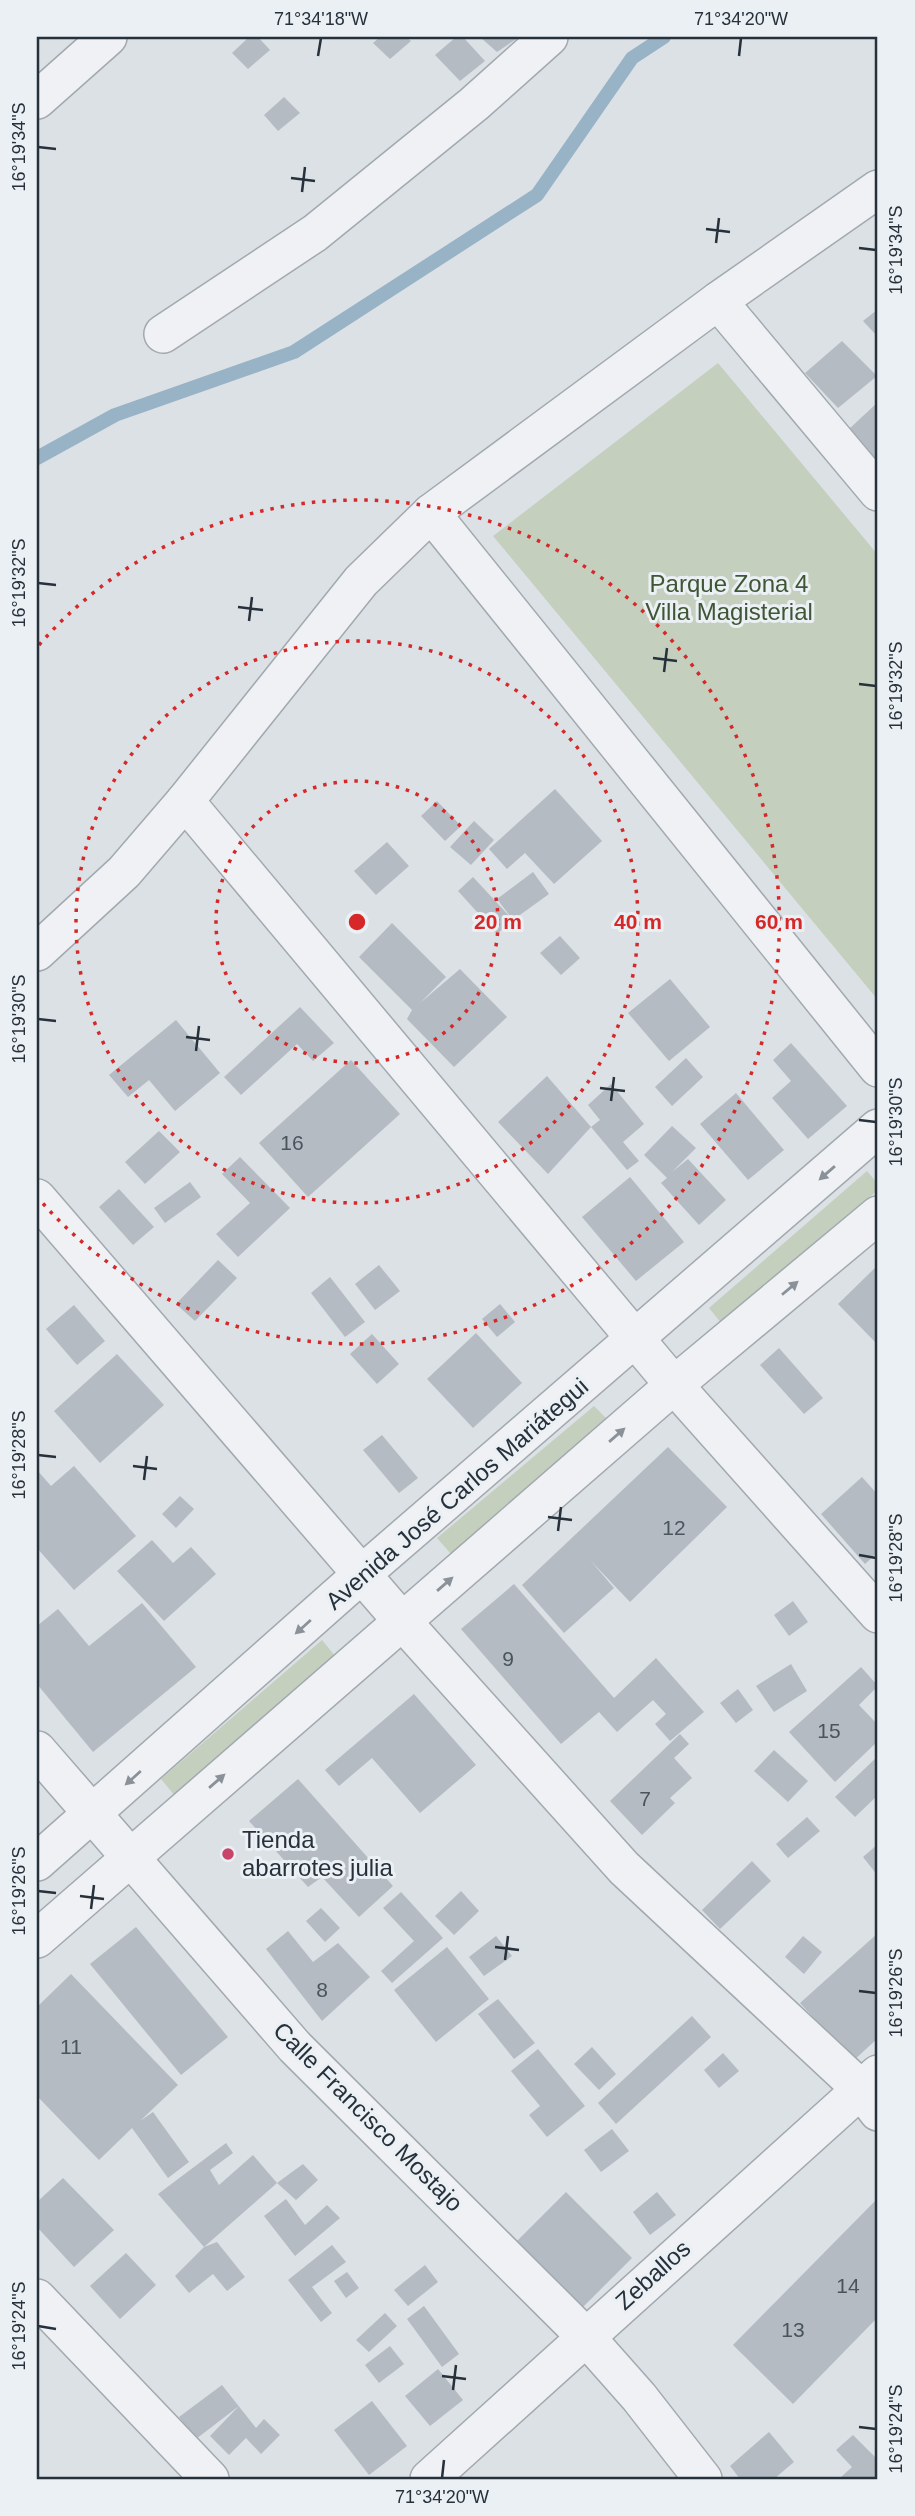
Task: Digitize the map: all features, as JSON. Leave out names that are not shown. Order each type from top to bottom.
[{"type":"street","points":[[37,100],[107,37]]},
{"type":"street","points":[[163,334],[315,233],[474,104],[549,37]]},
{"type":"street","points":[[37,952],[124,872],[186,802],[361,581],[431,513],[718,301],[878,190]]},
{"type":"street","points":[[718,301],[878,492]]},
{"type":"street","points":[[431,513],[878,1068]]},
{"type":"street","points":[[186,802],[674,1385],[878,1614]]},
{"type":"street","name":"Avenida José Carlos Mariátegui","points":[[37,1861],[363,1573],[638,1339],[878,1128]]},
{"type":"street","points":[[37,1198],[402,1621],[624,1868],[872,2091]]},
{"type":"street","points":[[37,1939],[674,1385],[878,1215]]},
{"type":"street","name":"Calle Francisco Mostajo","points":[[37,1750],[128,1858],[295,2047],[585,2336],[639,2397],[703,2479]]},
{"type":"street","name":"Zeballos","points":[[429,2479],[585,2336],[872,2091]]},
{"type":"street","points":[[37,2298],[210,2479]]},
{"type":"green space","name":"Parque Zona 4 Villa Magisterial","points":[[718,363],[878,555],[878,1000],[493,536]]},
{"type":"green space","points":[[867,1171],[878,1184],[878,1190],[722,1324],[709,1308]]},
{"type":"green space","points":[[594,1406],[608,1420],[451,1554],[437,1538]]},
{"type":"green space","points":[[322,1640],[336,1657],[175,1796],[161,1779]]},
{"type":"building","points":[[249,37],[258,37],[270,50],[248,69],[232,53]]},
{"type":"building","points":[[380,37],[406,37],[411,41],[390,59],[373,43]]},
{"type":"building","points":[[456,37],[463,37],[485,61],[460,81],[435,55]]},
{"type":"building","points":[[480,37],[519,37],[497,52]]},
{"type":"building","points":[[284,97],[300,113],[278,131],[264,115]]},
{"type":"building","points":[[878,309],[878,337],[863,321]]},
{"type":"building","points":[[842,341],[877,376],[838,408],[805,373]]},
{"type":"building","points":[[878,402],[878,462],[848,430]]},
{"type":"building","points":[[555,789],[602,841],[554,884],[525,853],[507,869],[489,849]]},
{"type":"building","points":[[437,801],[461,826],[445,841],[421,816]]},
{"type":"building","points":[[474,821],[494,840],[471,865],[450,847]]},
{"type":"building","points":[[387,842],[409,866],[376,895],[354,871]]},
{"type":"building","points":[[533,872],[549,894],[513,920],[497,899]]},
{"type":"building","points":[[473,877],[513,920],[497,934],[458,891]]},
{"type":"building","points":[[392,923],[446,977],[420,1003],[460,969],[507,1017],[454,1067],[407,1019],[412,1010],[359,957]]},
{"type":"building","points":[[560,936],[580,958],[561,975],[540,953]]},
{"type":"building","points":[[670,979],[710,1027],[669,1061],[628,1013]]},
{"type":"building","points":[[300,1007],[334,1043],[313,1061],[297,1044],[241,1095],[224,1077]]},
{"type":"building","points":[[176,1020],[220,1073],[175,1111],[149,1080],[128,1097],[109,1075]]},
{"type":"building","points":[[791,1043],[847,1106],[808,1139],[772,1098],[791,1081],[773,1060]]},
{"type":"building","points":[[686,1058],[703,1077],[672,1106],[655,1087]]},
{"type":"building","points":[[351,1060],[400,1114],[308,1197],[259,1143]]},
{"type":"building","points":[[547,1076],[591,1127],[548,1174],[498,1122]]},
{"type":"building","points":[[611,1084],[644,1124],[623,1142],[639,1161],[627,1170],[591,1127],[600,1120],[588,1105]]},
{"type":"building","points":[[736,1093],[784,1150],[748,1180],[700,1124]]},
{"type":"building","points":[[672,1126],[696,1148],[672,1172],[688,1159],[726,1200],[699,1225],[661,1183],[667,1178],[644,1155]]},
{"type":"building","points":[[159,1131],[180,1152],[145,1184],[125,1162]]},
{"type":"building","points":[[240,1157],[290,1208],[238,1257],[216,1234],[250,1203],[222,1174]]},
{"type":"building","points":[[630,1177],[684,1242],[636,1281],[582,1217]]},
{"type":"building","points":[[190,1182],[201,1197],[165,1223],[154,1208]]},
{"type":"building","points":[[119,1189],[154,1227],[133,1245],[99,1207]]},
{"type":"building","points":[[218,1260],[237,1278],[195,1321],[176,1304]]},
{"type":"building","points":[[379,1265],[400,1291],[375,1310],[355,1284]]},
{"type":"building","points":[[878,1265],[878,1345],[838,1304]]},
{"type":"building","points":[[330,1277],[365,1322],[345,1337],[311,1293]]},
{"type":"building","points":[[500,1304],[515,1322],[497,1337],[482,1319]]},
{"type":"building","points":[[74,1305],[105,1341],[77,1365],[46,1329]]},
{"type":"building","points":[[476,1333],[522,1383],[473,1428],[427,1379]]},
{"type":"building","points":[[372,1334],[399,1364],[377,1384],[350,1354]]},
{"type":"building","points":[[779,1348],[823,1398],[804,1414],[760,1365]]},
{"type":"building","points":[[117,1354],[164,1405],[100,1463],[54,1411]]},
{"type":"building","points":[[382,1435],[418,1478],[399,1493],[363,1450]]},
{"type":"building","points":[[668,1447],[727,1507],[630,1602],[590,1560],[614,1588],[564,1633],[522,1585]]},
{"type":"building","points":[[74,1466],[136,1536],[74,1590],[37,1548],[37,1470],[51,1486]]},
{"type":"building","points":[[862,1477],[878,1495],[878,1552],[865,1564],[821,1514]]},
{"type":"building","points":[[180,1496],[194,1509],[176,1528],[162,1514]]},
{"type":"building","points":[[152,1540],[173,1563],[191,1547],[216,1574],[164,1621],[117,1571]]},
{"type":"building","points":[[514,1584],[614,1698],[656,1658],[704,1712],[670,1741],[655,1724],[666,1714],[653,1700],[617,1732],[599,1712],[561,1744],[461,1629]]},
{"type":"building","points":[[793,1601],[808,1622],[789,1636],[774,1615]]},
{"type":"building","points":[[142,1603],[196,1667],[93,1752],[37,1684],[37,1626],[58,1609],[89,1646]]},
{"type":"building","points":[[791,1664],[807,1691],[774,1712],[756,1686]]},
{"type":"building","points":[[861,1667],[878,1686],[859,1705],[878,1725],[878,1741],[835,1782],[789,1732]]},
{"type":"building","points":[[738,1689],[753,1710],[736,1723],[720,1703]]},
{"type":"building","points":[[414,1694],[476,1765],[420,1813],[372,1758],[339,1786],[325,1770]]},
{"type":"building","points":[[680,1734],[689,1744],[674,1758],[692,1778],[670,1798],[675,1803],[642,1835],[610,1801]]},
{"type":"building","points":[[774,1750],[808,1781],[788,1802],[754,1771]]},
{"type":"building","points":[[878,1756],[878,1795],[855,1817],[835,1797]]},
{"type":"building","points":[[298,1779],[393,1886],[359,1917],[322,1877],[308,1887],[249,1821]]},
{"type":"building","points":[[807,1817],[820,1831],[788,1858],[776,1844]]},
{"type":"building","points":[[878,1844],[878,1876],[863,1857]]},
{"type":"building","points":[[752,1861],[771,1881],[720,1929],[702,1910]]},
{"type":"building","points":[[461,1891],[479,1911],[454,1935],[435,1916]]},
{"type":"building","points":[[401,1892],[443,1938],[392,1983],[381,1971],[414,1941],[383,1908]]},
{"type":"building","points":[[321,1908],[340,1928],[325,1942],[306,1921]]},
{"type":"building","points":[[136,1927],[228,2037],[181,2075],[90,1964]]},
{"type":"building","points":[[288,1931],[313,1962],[338,1943],[370,1977],[322,2021],[266,1949]]},
{"type":"building","points":[[878,1933],[878,2038],[853,2061],[800,2003]]},
{"type":"building","points":[[496,1936],[512,1956],[484,1976],[469,1957]]},
{"type":"building","points":[[803,1936],[822,1952],[804,1974],[785,1957]]},
{"type":"building","points":[[447,1947],[489,1999],[436,2042],[394,1990]]},
{"type":"building","points":[[71,1974],[178,2085],[140,2121],[153,2112],[189,2162],[168,2178],[132,2128],[99,2160],[37,2096],[37,2007]]},
{"type":"building","points":[[498,1999],[535,2043],[514,2059],[478,2014]]},
{"type":"building","points":[[692,2016],[711,2037],[616,2124],[598,2103]]},
{"type":"building","points":[[592,2047],[616,2074],[599,2090],[574,2064]]},
{"type":"building","points":[[538,2049],[585,2106],[547,2137],[529,2115],[540,2106],[511,2071]]},
{"type":"building","points":[[723,2053],[739,2071],[719,2088],[704,2070]]},
{"type":"building","points":[[612,2129],[629,2151],[601,2172],[584,2150]]},
{"type":"building","points":[[226,2143],[233,2153],[210,2170],[219,2185],[253,2155],[277,2183],[204,2247],[158,2194]]},
{"type":"building","points":[[303,2164],[318,2180],[296,2200],[277,2183]]},
{"type":"building","points":[[63,2178],[114,2230],[74,2267],[37,2227],[37,2202]]},
{"type":"building","points":[[566,2192],[632,2258],[578,2312],[511,2247]]},
{"type":"building","points":[[657,2192],[676,2215],[650,2235],[633,2212]]},
{"type":"building","points":[[286,2199],[305,2225],[327,2205],[340,2218],[295,2256],[264,2216]]},
{"type":"building","points":[[876,2200],[878,2317],[793,2404],[733,2345]]},
{"type":"building","points":[[217,2242],[245,2277],[227,2291],[213,2274],[189,2293],[175,2276],[204,2247]]},
{"type":"building","points":[[332,2245],[346,2262],[312,2287],[332,2313],[321,2322],[288,2280]]},
{"type":"building","points":[[126,2253],[156,2285],[120,2319],[90,2286]]},
{"type":"building","points":[[425,2265],[438,2282],[408,2306],[394,2290]]},
{"type":"building","points":[[347,2272],[359,2288],[346,2298],[334,2281]]},
{"type":"building","points":[[424,2306],[459,2354],[442,2367],[407,2319]]},
{"type":"building","points":[[385,2313],[397,2326],[369,2352],[356,2340]]},
{"type":"building","points":[[390,2346],[404,2364],[379,2383],[365,2365]]},
{"type":"building","points":[[438,2369],[463,2400],[430,2426],[405,2396]]},
{"type":"building","points":[[222,2385],[239,2406],[196,2439],[179,2417]]},
{"type":"building","points":[[372,2401],[407,2446],[369,2475],[334,2430]]},
{"type":"building","points":[[239,2406],[256,2428],[264,2419],[280,2435],[261,2454],[246,2438],[229,2455],[210,2436]]},
{"type":"building","points":[[769,2432],[794,2462],[774,2479],[740,2479],[730,2466]]},
{"type":"building","points":[[853,2435],[878,2460],[878,2479],[839,2479],[852,2467],[836,2450]]},
{"type":"waterway","points":[[37,458],[115,415],[294,352],[537,195],[632,58],[664,37]]},
{"type":"place","name":"Tienda abarrotes julia","points":[[228,1854]]}]
